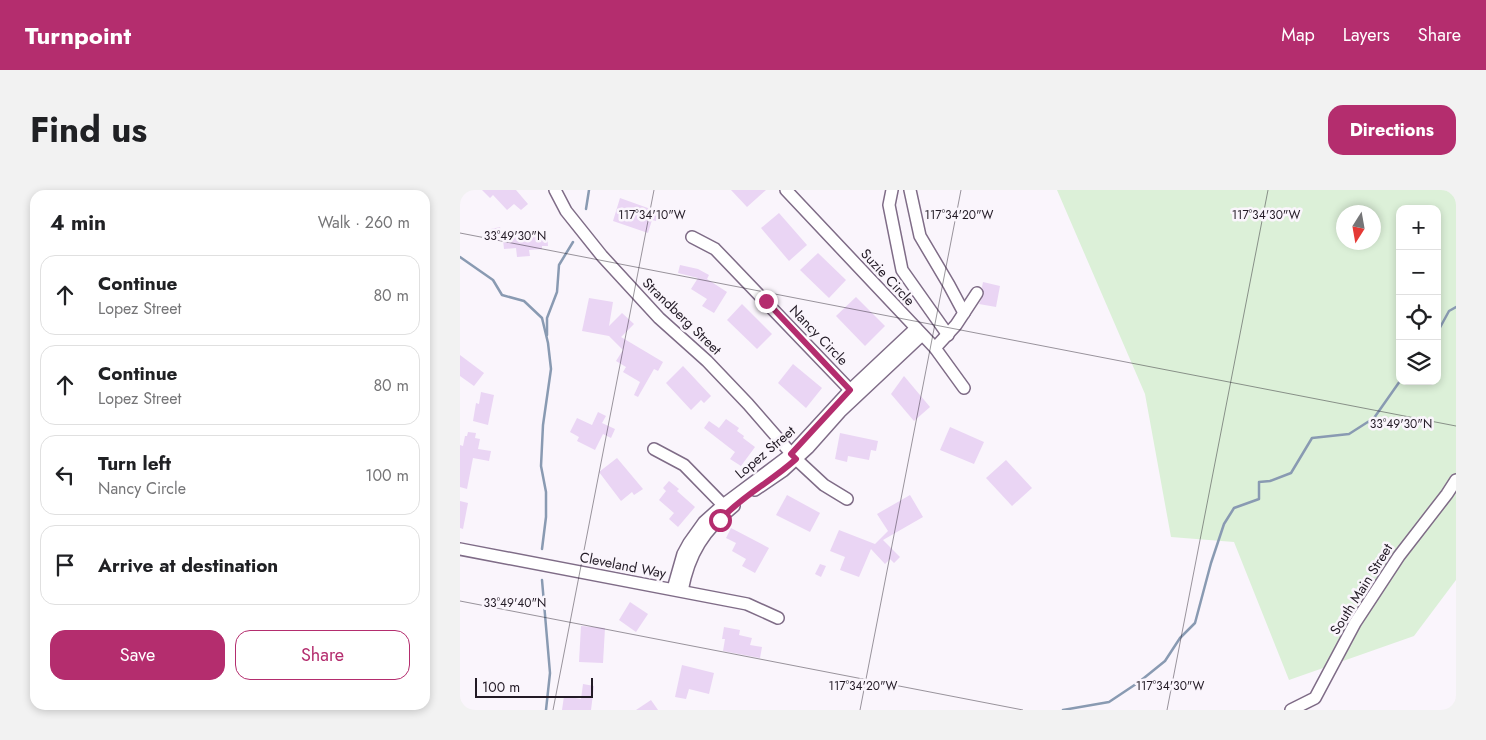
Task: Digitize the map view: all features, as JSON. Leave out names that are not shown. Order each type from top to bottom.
[{"type":"street","name":"Strandberg Street","points":[[555,190],[566,211],[602,256],[659,318],[707,360],[793,457],[824,485],[847,499]]},
{"type":"street","name":"Suzie Circle","points":[[786,190],[935,348],[964,388]]},
{"type":"street","points":[[892,190],[889,205],[902,270],[948,335]]},
{"type":"street","points":[[910,190],[920,236],[949,284],[964,314]]},
{"type":"street","name":"Nancy Circle","points":[[692,238],[715,249],[853,393]]},
{"type":"street","points":[[935,348],[948,335],[977,293]]},
{"type":"street","name":"Lopez Street","points":[[678,590],[698,544],[726,508],[783,471],[793,457],[819,437],[853,393],[919,332]]},
{"type":"street","points":[[654,449],[684,465],[726,508]]},
{"type":"street","name":"South Main Street","points":[[1291,710],[1315,698],[1355,623],[1399,556],[1456,480]]},
{"type":"street","name":"Cleveland Way","points":[[460,549],[747,604],[778,618]]},
{"type":"green space","points":[[1057,190],[1456,190],[1456,580],[1414,636],[1289,680],[1234,542],[1171,537],[1145,394]]},
{"type":"building","points":[[482,190],[516,190],[528,204],[521,210],[514,204],[507,210],[493,195],[490,198]]},
{"type":"building","points":[[731,190],[766,190],[747,207]]},
{"type":"building","points":[[620,198],[659,212],[656,221],[652,220],[648,233],[613,221]]},
{"type":"building","points":[[779,213],[807,245],[789,261],[761,228]]},
{"type":"building","points":[[500,227],[503,240],[494,241],[491,229]]},
{"type":"building","points":[[539,230],[540,234],[547,233],[548,246],[542,246],[542,249],[529,250],[530,256],[517,257],[516,248],[504,249],[503,240],[514,239],[514,232]]},
{"type":"building","points":[[818,253],[846,280],[829,298],[800,270]]},
{"type":"building","points":[[680,265],[698,269],[709,275],[707,279],[727,292],[714,313],[702,306],[707,299],[691,289],[698,278],[678,273]]},
{"type":"building","points":[[983,282],[1000,286],[996,307],[979,304],[984,294]]},
{"type":"building","points":[[856,297],[885,326],[865,346],[836,316]]},
{"type":"building","points":[[589,298],[613,302],[609,326],[622,313],[634,324],[621,337],[663,362],[658,371],[654,369],[638,397],[634,395],[640,382],[623,372],[626,367],[616,361],[623,350],[609,336],[582,331]]},
{"type":"building","points":[[742,304],[772,334],[757,349],[727,320]]},
{"type":"building","points":[[460,355],[484,373],[474,386],[460,376]]},
{"type":"building","points":[[793,364],[822,388],[806,408],[778,383]]},
{"type":"building","points":[[683,366],[711,396],[704,403],[701,400],[691,410],[666,383]]},
{"type":"building","points":[[904,376],[930,407],[914,421],[891,394]]},
{"type":"building","points":[[481,392],[494,395],[488,425],[473,421],[476,403],[479,404]]},
{"type":"building","points":[[598,412],[606,416],[602,423],[615,429],[611,438],[603,434],[595,450],[577,441],[579,437],[570,432],[577,418],[592,425]]},
{"type":"building","points":[[726,419],[739,428],[737,431],[755,447],[741,466],[730,459],[735,452],[704,428],[709,421],[719,428]]},
{"type":"building","points":[[950,427],[984,442],[974,464],[940,450]]},
{"type":"building","points":[[468,432],[476,433],[475,438],[480,439],[478,449],[491,451],[489,461],[473,458],[467,489],[460,487],[460,445],[463,446]]},
{"type":"building","points":[[840,433],[878,441],[876,451],[871,450],[869,460],[848,456],[847,462],[835,459]]},
{"type":"building","points":[[617,458],[643,489],[634,495],[632,492],[621,501],[599,472]]},
{"type":"building","points":[[1006,460],[1032,488],[1012,506],[986,478]]},
{"type":"building","points":[[669,481],[695,507],[678,527],[669,519],[674,513],[659,500],[666,491],[663,488]]},
{"type":"building","points":[[787,495],[820,513],[810,532],[776,515]]},
{"type":"building","points":[[910,495],[923,517],[883,540],[900,557],[894,563],[890,559],[885,564],[871,549],[859,577],[840,570],[845,557],[830,551],[839,530],[875,544],[888,531],[877,514]]},
{"type":"building","points":[[460,501],[468,503],[463,529],[460,528]]},
{"type":"building","points":[[731,528],[769,548],[755,573],[742,566],[746,559],[732,551],[736,543],[726,538]]},
{"type":"building","points":[[820,564],[826,566],[821,577],[815,574]]},
{"type":"building","points":[[630,602],[648,614],[636,632],[619,620]]},
{"type":"building","points":[[581,626],[605,628],[603,663],[579,662]]},
{"type":"building","points":[[724,627],[740,630],[739,635],[752,638],[750,645],[762,647],[760,658],[723,651]]},
{"type":"building","points":[[682,665],[714,673],[709,694],[689,689],[686,699],[675,697]]},
{"type":"building","points":[[583,684],[594,686],[591,710],[562,710],[564,696],[581,699]]},
{"type":"building","points":[[651,700],[658,710],[636,710]]},
{"type":"waterway","points":[[586,209],[589,190]]},
{"type":"waterway","points":[[547,335],[547,318],[557,292],[559,265],[573,242]]},
{"type":"waterway","points":[[460,257],[493,280],[502,295],[524,301],[542,318],[548,343],[551,369],[543,425],[541,466],[546,492],[546,517],[542,549]]},
{"type":"waterway","points":[[1441,326],[1449,311],[1456,307]]},
{"type":"waterway","points":[[1063,710],[1109,702],[1139,682],[1165,661],[1180,638],[1195,623],[1211,563],[1224,524],[1234,508],[1259,499],[1259,482],[1270,481],[1291,473],[1312,438],[1349,434],[1374,418],[1397,385]]},
{"type":"waterway","points":[[542,580],[550,673],[546,710]]},
{"type":"route","points":[[720,520],[728,510],[783,471],[796,459],[791,454],[850,390],[766,301]]}]
